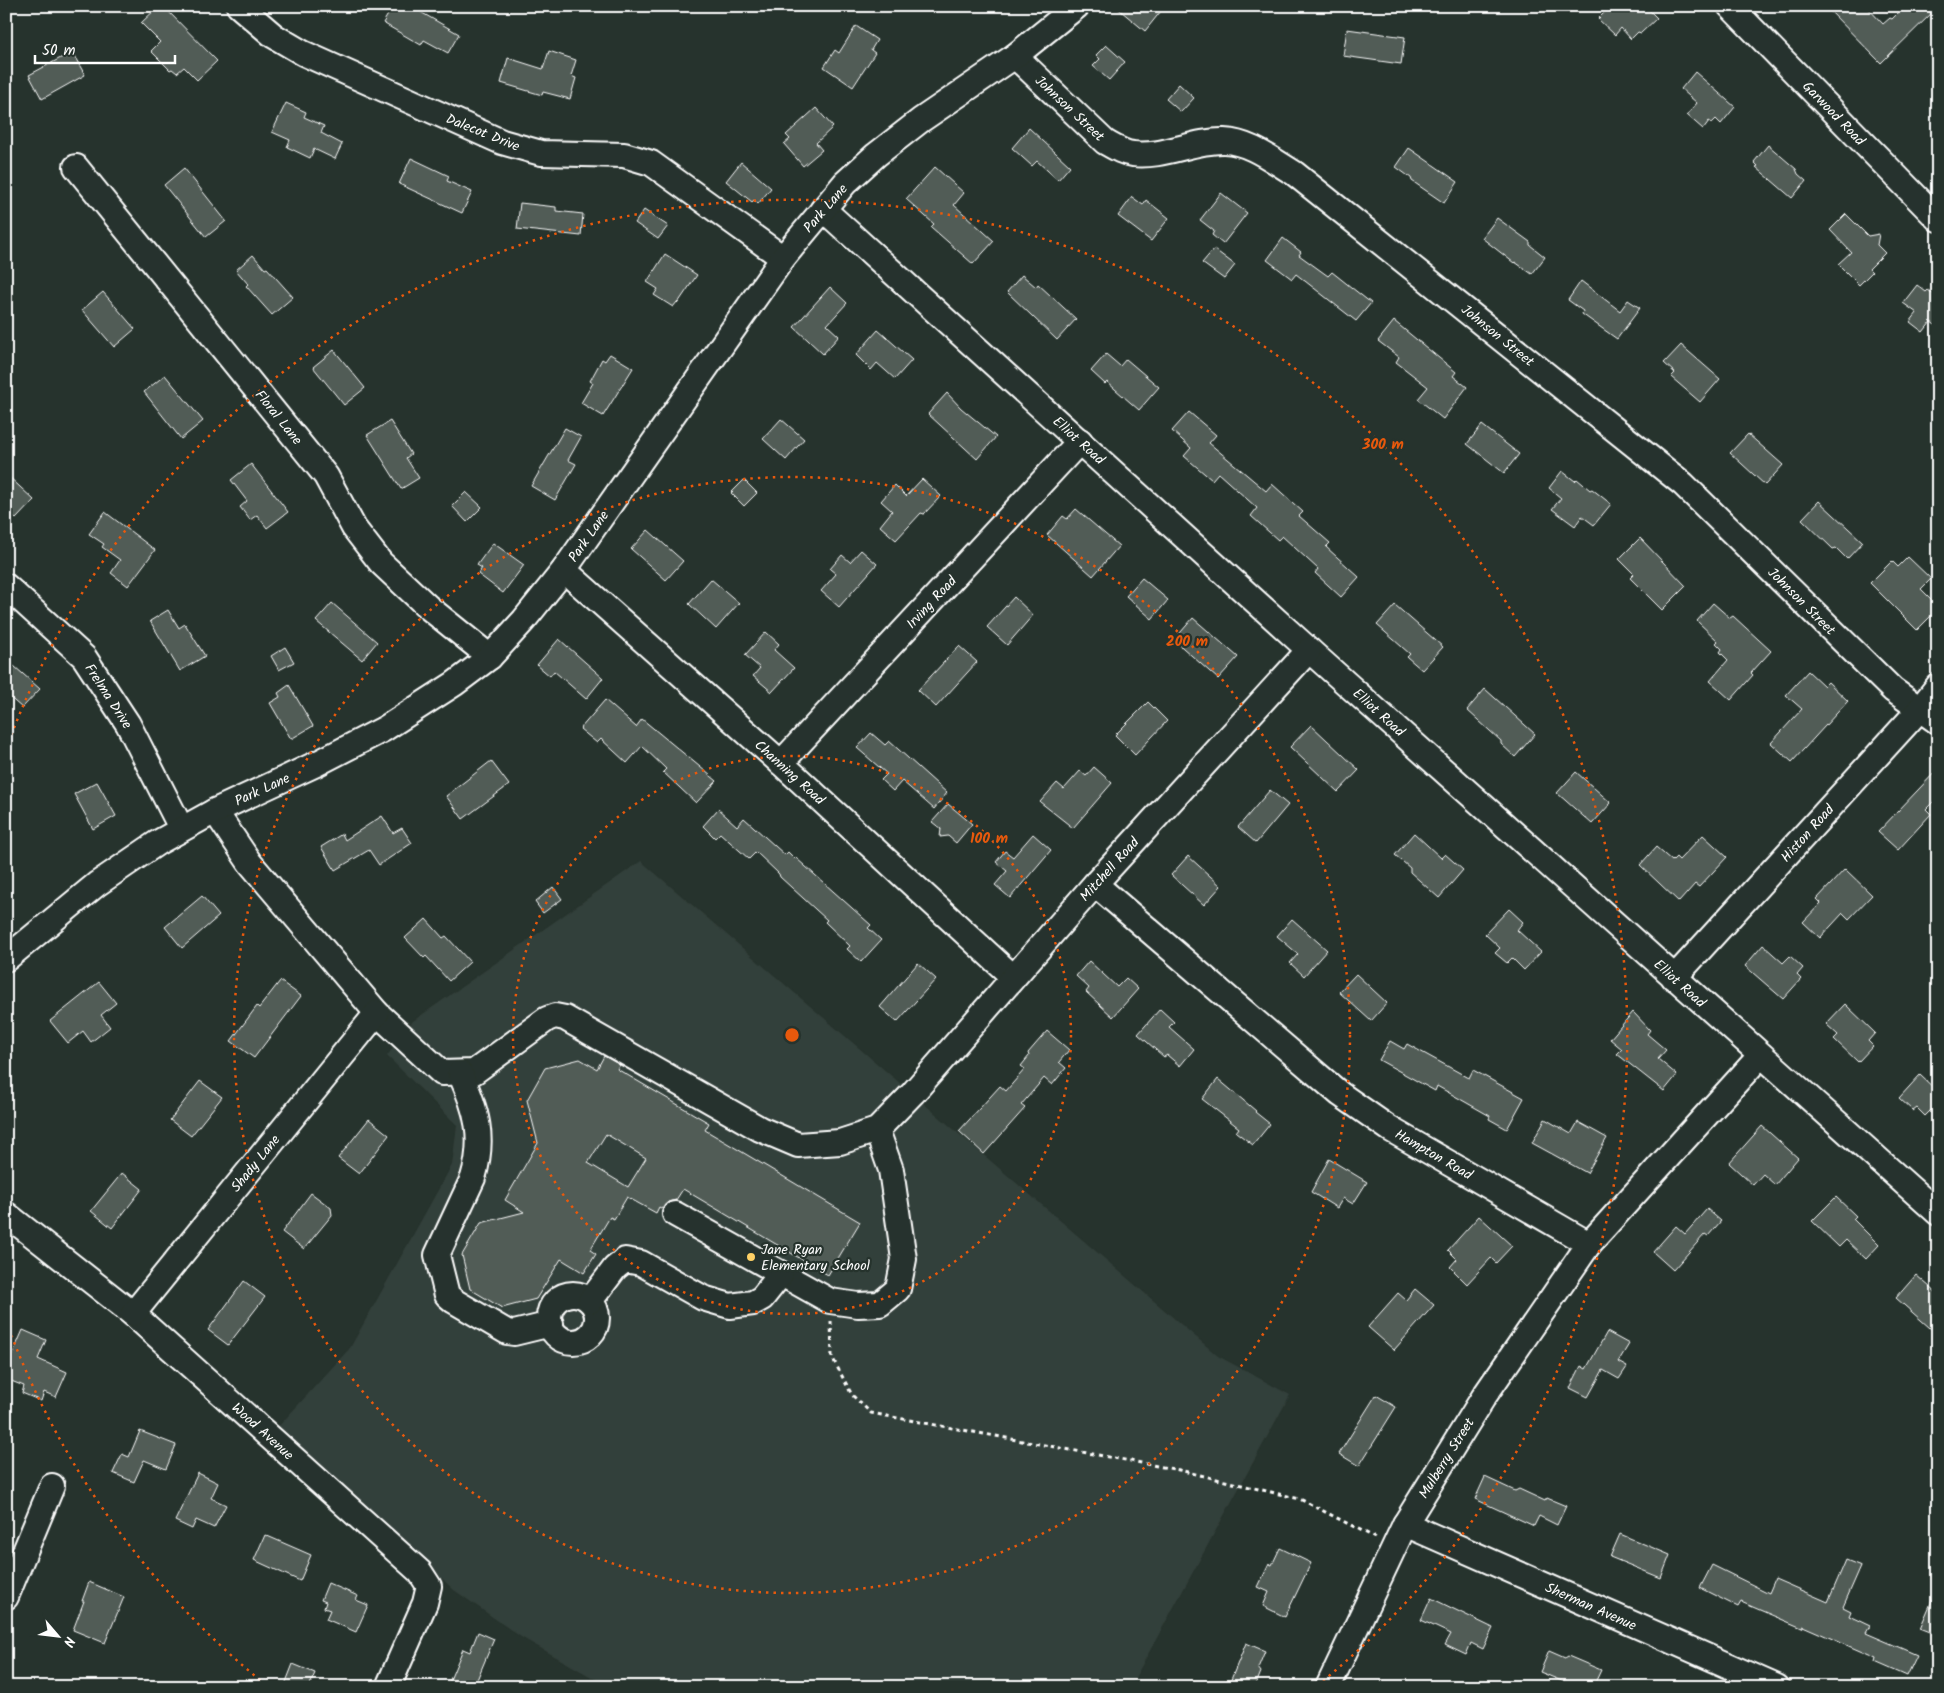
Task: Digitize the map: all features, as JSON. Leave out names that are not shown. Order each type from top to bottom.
[{"type":"street","name":"Dalecot Drive","points":[[239,6],[274,36],[303,53],[502,142],[541,153],[624,155],[651,164],[782,258]]},
{"type":"street","name":"Park Lane","points":[[6,959],[97,884],[181,828],[316,764],[384,729],[454,684],[490,657],[524,620],[564,570],[782,258],[845,183],[876,155],[921,120],[1015,56],[1077,6]]},
{"type":"street","name":"Garwood Road","points":[[1730,6],[1938,219]]},
{"type":"street","name":"Johnson Street","points":[[1015,56],[1105,142],[1120,151],[1146,155],[1207,142],[1226,141],[1243,144],[1258,151],[1294,173],[1683,484],[1892,690],[1929,716]]},
{"type":"street","name":"Floral Lane","points":[[76,167],[326,476],[354,528],[381,563],[428,607],[490,657]]},
{"type":"street","name":"Elliot Road","points":[[823,209],[1309,650],[1938,1212]]},
{"type":"street","name":"Irving Road","points":[[781,763],[1080,442]]},
{"type":"street","name":"Channing Road","points":[[564,570],[781,763],[1014,977]]},
{"type":"street","name":"Frelma Drive","points":[[6,586],[84,657],[128,724],[181,828]]},
{"type":"street","name":"Mitchell Road","points":[[877,1130],[913,1093],[1095,884],[1309,650]]},
{"type":"street","name":"Histon Road","points":[[1674,978],[1929,716],[1938,686]]},
{"type":"street","points":[[215,811],[250,863],[377,1012],[442,1073],[474,1072],[547,1019],[555,1016],[573,1021],[760,1129],[798,1145],[840,1142],[877,1130],[892,1170],[904,1259],[898,1289],[880,1304],[830,1302],[675,1214]]},
{"type":"street","name":"Hampton Road","points":[[1095,884],[1340,1094],[1390,1129],[1589,1244]]},
{"type":"street","name":"Shady Lane","points":[[134,1314],[377,1012]]},
{"type":"street","points":[[1589,1244],[1761,1055]]},
{"type":"street","points":[[460,1073],[472,1098],[478,1119],[480,1145],[473,1178],[437,1255],[448,1295],[454,1301],[507,1332],[514,1334],[551,1324]]},
{"type":"street","name":"Wood Avenue","points":[[6,1214],[134,1314],[420,1572],[429,1586],[426,1603],[388,1687]]},
{"type":"street","name":"Mulberry Street","points":[[1328,1687],[1405,1524],[1483,1398],[1589,1244]]},
{"type":"street","points":[[590,1301],[615,1268],[625,1260],[641,1263],[703,1298],[730,1306],[753,1303],[762,1298],[781,1274]]},
{"type":"street","points":[[579,1294],[590,1301],[596,1309],[597,1317],[593,1332],[587,1338],[580,1341],[564,1340],[557,1336],[551,1324],[550,1314],[552,1306],[564,1296],[579,1294]]},
{"type":"street","points":[[6,1598],[52,1486]]},
{"type":"street","name":"Sherman Avenue","points":[[1405,1524],[1776,1687]]},
{"type":"path","points":[[830,1302],[832,1358],[852,1395],[870,1413],[1178,1470],[1300,1499],[1395,1547]]},
{"type":"shaded area","name":"Jane Ryan Elementary School","points":[[641,861],[1218,1356],[1290,1395],[1130,1687],[609,1687],[521,1637],[454,1590],[278,1427],[350,1348],[452,1165],[457,1125],[387,1056],[413,1021]]},
{"type":"building","points":[[159,6],[163,6],[217,61],[197,80],[184,67],[177,73],[172,69],[170,70],[151,51],[160,42],[141,23]]},
{"type":"building","points":[[393,6],[410,6],[459,34],[448,53],[424,40],[421,45],[383,23]]},
{"type":"building","points":[[1115,6],[1165,6],[1145,31]]},
{"type":"building","points":[[1611,6],[1645,6],[1657,18],[1641,33],[1638,32],[1631,39],[1621,28],[1615,35],[1598,19]]},
{"type":"building","points":[[1825,6],[1866,6],[1883,24],[1890,18],[1892,19],[1905,6],[1938,7],[1881,63]]},
{"type":"building","points":[[856,26],[877,40],[871,50],[875,53],[853,87],[824,67],[835,50],[839,53]]},
{"type":"building","points":[[1347,29],[1405,37],[1401,64],[1343,56]]},
{"type":"building","points":[[1106,45],[1125,62],[1109,80],[1093,66],[1100,59],[1096,55]]},
{"type":"building","points":[[549,51],[576,60],[571,76],[576,78],[570,99],[543,92],[542,95],[501,83],[508,58],[543,69]]},
{"type":"building","points":[[72,52],[85,75],[42,99],[29,75]]},
{"type":"building","points":[[1695,72],[1735,107],[1721,124],[1716,119],[1712,123],[1709,121],[1703,129],[1687,115],[1697,103],[1681,89]]},
{"type":"building","points":[[1179,84],[1194,98],[1181,112],[1166,99]]},
{"type":"building","points":[[286,103],[306,112],[304,117],[324,126],[321,133],[342,144],[335,159],[314,149],[310,158],[287,147],[290,140],[272,132]]},
{"type":"building","points":[[816,108],[833,127],[816,143],[822,150],[803,166],[784,144],[790,139],[786,135]]},
{"type":"building","points":[[1029,128],[1070,166],[1058,180],[1037,161],[1032,166],[1012,148]]},
{"type":"building","points":[[1768,145],[1796,169],[1798,174],[1806,181],[1792,198],[1756,167],[1758,166],[1754,162]]},
{"type":"building","points":[[1409,148],[1458,182],[1444,203],[1412,181],[1411,178],[1396,167]]},
{"type":"building","points":[[411,158],[449,176],[447,181],[472,192],[462,213],[399,184]]},
{"type":"building","points":[[741,162],[771,188],[758,204],[754,200],[752,202],[726,181]]},
{"type":"building","points":[[935,167],[964,193],[954,205],[994,241],[973,264],[931,227],[934,224],[906,199]]},
{"type":"building","points":[[184,168],[226,221],[206,237],[164,185]]},
{"type":"building","points":[[1221,193],[1247,213],[1223,244],[1212,235],[1214,231],[1200,220]]},
{"type":"building","points":[[1132,197],[1143,205],[1146,200],[1169,218],[1151,241],[1118,216]]},
{"type":"building","points":[[520,203],[556,207],[556,211],[583,214],[581,236],[517,229]]},
{"type":"building","points":[[644,210],[668,226],[658,239],[635,223]]},
{"type":"building","points":[[1846,214],[1868,236],[1879,234],[1877,245],[1885,253],[1869,269],[1872,272],[1859,285],[1838,264],[1851,252],[1830,230]]},
{"type":"building","points":[[1497,218],[1530,242],[1530,245],[1545,257],[1532,274],[1514,263],[1482,238]]},
{"type":"building","points":[[1283,238],[1301,252],[1299,255],[1328,276],[1332,272],[1371,303],[1356,321],[1296,274],[1292,279],[1267,260]]},
{"type":"building","points":[[1214,249],[1235,265],[1224,279],[1202,263]]},
{"type":"building","points":[[665,254],[697,275],[678,303],[673,307],[654,295],[658,289],[647,282]]},
{"type":"building","points":[[253,255],[293,297],[272,315],[246,286],[248,284],[236,270]]},
{"type":"building","points":[[1022,275],[1036,287],[1038,284],[1076,319],[1057,340],[1007,292]]},
{"type":"building","points":[[1581,281],[1620,311],[1628,300],[1640,308],[1617,339],[1582,314],[1583,311],[1568,300]]},
{"type":"building","points":[[1917,285],[1926,292],[1928,290],[1938,297],[1938,327],[1931,322],[1923,332],[1910,322],[1917,313],[1903,303]]},
{"type":"building","points":[[830,287],[847,303],[827,325],[839,336],[823,354],[794,327]]},
{"type":"building","points":[[103,292],[135,329],[114,347],[82,310]]},
{"type":"building","points":[[1394,321],[1456,372],[1453,376],[1467,387],[1443,419],[1418,399],[1428,387],[1396,362],[1399,357],[1378,341]]},
{"type":"building","points":[[878,330],[912,360],[895,379],[877,363],[871,370],[856,355]]},
{"type":"building","points":[[1681,345],[1720,379],[1700,402],[1671,377],[1675,373],[1664,363]]},
{"type":"building","points":[[334,350],[365,388],[344,405],[313,367]]},
{"type":"building","points":[[610,354],[633,368],[603,416],[581,403],[593,383],[590,381],[602,359],[605,361]]},
{"type":"building","points":[[1106,354],[1120,366],[1126,359],[1159,387],[1139,410],[1107,382],[1105,384],[1091,371]]},
{"type":"building","points":[[165,375],[203,421],[181,439],[144,392]]},
{"type":"building","points":[[947,393],[961,408],[996,437],[977,459],[928,414]]},
{"type":"building","points":[[1189,412],[1216,435],[1209,443],[1266,491],[1272,484],[1303,512],[1299,516],[1330,543],[1326,547],[1359,577],[1341,597],[1315,573],[1318,569],[1282,536],[1278,540],[1251,516],[1257,508],[1218,473],[1212,480],[1184,456],[1191,448],[1172,431]]},
{"type":"building","points":[[781,419],[804,439],[786,460],[763,439]]},
{"type":"building","points":[[390,421],[411,454],[406,458],[419,478],[401,489],[367,435]]},
{"type":"building","points":[[1482,425],[1519,454],[1504,473],[1467,444]]},
{"type":"building","points":[[565,428],[581,437],[568,460],[576,464],[555,500],[531,486]]},
{"type":"building","points":[[1748,434],[1783,465],[1765,485],[1730,453]]},
{"type":"building","points":[[251,464],[288,512],[267,528],[257,515],[250,520],[240,507],[247,501],[231,480]]},
{"type":"building","points":[[1562,471],[1575,481],[1577,479],[1590,490],[1592,489],[1611,504],[1594,525],[1582,516],[1575,526],[1552,509],[1561,498],[1549,488]]},
{"type":"building","points":[[6,474],[34,500],[16,519],[6,510]]},
{"type":"building","points":[[922,479],[941,496],[924,514],[921,513],[896,540],[880,526],[892,511],[881,501],[895,485],[906,496]]},
{"type":"building","points":[[744,480],[757,493],[744,506],[731,493]]},
{"type":"building","points":[[466,492],[482,507],[467,522],[452,506]]},
{"type":"building","points":[[1819,501],[1863,542],[1847,559],[1836,548],[1833,549],[1802,519]]},
{"type":"building","points":[[1076,509],[1119,546],[1093,576],[1047,535],[1063,516],[1067,519]]},
{"type":"building","points":[[105,512],[155,550],[128,586],[111,573],[120,560],[102,547],[104,544],[89,534]]},
{"type":"building","points":[[648,530],[683,561],[666,580],[631,549]]},
{"type":"building","points":[[1640,538],[1686,586],[1662,610],[1630,578],[1634,574],[1619,559]]},
{"type":"building","points":[[493,543],[524,565],[503,593],[478,574],[482,568],[477,565]]},
{"type":"building","points":[[861,550],[877,564],[839,607],[821,591],[836,574],[830,569],[842,555],[850,562]]},
{"type":"building","points":[[1908,557],[1931,579],[1921,589],[1938,606],[1938,609],[1917,630],[1870,583],[1892,561],[1898,567]]},
{"type":"building","points":[[1142,578],[1168,600],[1152,619],[1126,596]]},
{"type":"building","points":[[711,579],[739,603],[716,629],[689,604]]},
{"type":"building","points":[[1014,597],[1033,615],[1007,645],[987,627]]},
{"type":"building","points":[[332,603],[377,642],[362,660],[316,621]]},
{"type":"building","points":[[1713,603],[1730,618],[1733,616],[1771,651],[1751,673],[1753,675],[1731,700],[1710,681],[1728,660],[1720,652],[1722,649],[1716,643],[1718,641],[1697,621]]},
{"type":"building","points":[[1395,605],[1443,647],[1422,670],[1407,657],[1410,654],[1377,625]]},
{"type":"building","points":[[168,610],[179,628],[185,624],[205,656],[180,671],[150,621]]},
{"type":"building","points":[[1193,618],[1238,657],[1218,679],[1174,640]]},
{"type":"building","points":[[766,632],[779,644],[774,650],[794,668],[772,692],[753,676],[760,668],[745,655]]},
{"type":"building","points":[[559,639],[603,678],[586,699],[554,671],[550,676],[537,665]]},
{"type":"building","points":[[959,646],[977,662],[936,707],[918,690]]},
{"type":"building","points":[[285,647],[294,662],[279,670],[271,656]]},
{"type":"building","points":[[6,659],[40,689],[22,708],[6,694]]},
{"type":"building","points":[[1808,671],[1824,686],[1828,682],[1848,701],[1792,762],[1771,743],[1802,709],[1786,695]]},
{"type":"building","points":[[289,685],[313,726],[291,739],[270,703],[280,697],[278,693]]},
{"type":"building","points":[[1485,689],[1535,734],[1515,757],[1501,744],[1501,741],[1467,710]]},
{"type":"building","points":[[605,700],[636,727],[642,719],[717,781],[696,803],[663,772],[666,769],[642,746],[627,763],[601,739],[597,743],[580,729]]},
{"type":"building","points":[[1148,702],[1167,721],[1135,755],[1115,735]]},
{"type":"building","points":[[1311,725],[1359,770],[1338,792],[1290,747]]},
{"type":"building","points":[[871,733],[885,745],[889,741],[947,793],[934,809],[902,781],[893,791],[881,780],[887,774],[857,748]]},
{"type":"building","points":[[491,761],[509,785],[463,819],[446,796]]},
{"type":"building","points":[[1094,767],[1112,783],[1073,828],[1040,802],[1057,783],[1064,789],[1080,771],[1086,776]]},
{"type":"building","points":[[1938,769],[1938,797],[1926,809],[1931,814],[1898,850],[1878,832]]},
{"type":"building","points":[[1576,772],[1611,803],[1592,824],[1557,793]]},
{"type":"building","points":[[97,782],[116,816],[93,829],[74,794]]},
{"type":"building","points":[[1270,790],[1288,805],[1256,843],[1238,827]]},
{"type":"building","points":[[948,804],[972,824],[956,843],[948,836],[940,837],[941,829],[932,822]]},
{"type":"building","points":[[718,809],[737,826],[744,818],[785,855],[788,852],[796,858],[871,925],[868,928],[881,940],[861,962],[847,949],[850,946],[825,922],[827,920],[756,852],[749,859],[720,833],[715,838],[703,826]]},
{"type":"building","points":[[382,816],[393,833],[402,828],[412,843],[379,865],[369,850],[335,870],[321,847],[342,834],[345,840]]},
{"type":"building","points":[[1414,833],[1441,858],[1445,854],[1463,870],[1439,898],[1410,872],[1410,868],[1395,855]]},
{"type":"building","points":[[1033,834],[1051,850],[1010,898],[995,885],[1007,871],[996,862],[1005,851],[1013,857]]},
{"type":"building","points":[[1703,835],[1727,857],[1699,887],[1695,884],[1679,902],[1640,865],[1656,847],[1672,861],[1676,857],[1679,860]]},
{"type":"building","points":[[1188,856],[1221,886],[1204,905],[1171,875]]},
{"type":"building","points":[[1845,869],[1872,895],[1849,919],[1843,913],[1820,938],[1803,922],[1821,903],[1817,899]]},
{"type":"building","points":[[553,887],[562,899],[543,913],[535,902]]},
{"type":"building","points":[[202,896],[219,916],[182,948],[165,927]]},
{"type":"building","points":[[1509,909],[1523,922],[1517,930],[1541,952],[1524,970],[1512,958],[1507,963],[1495,953],[1500,948],[1485,934]]},
{"type":"building","points":[[426,919],[443,938],[446,936],[470,962],[449,981],[426,956],[424,958],[405,938]]},
{"type":"building","points":[[1292,919],[1327,950],[1304,976],[1290,963],[1298,954],[1277,936]]},
{"type":"building","points":[[1763,945],[1783,963],[1790,956],[1803,968],[1797,975],[1801,979],[1783,999],[1745,966]]},
{"type":"building","points":[[1089,961],[1117,987],[1126,978],[1138,989],[1113,1017],[1086,992],[1089,988],[1076,976]]},
{"type":"building","points":[[918,963],[936,979],[897,1022],[880,1007]]},
{"type":"building","points":[[1356,974],[1387,1003],[1371,1021],[1339,992]]},
{"type":"building","points":[[280,981],[301,996],[254,1058],[231,1041],[257,1006],[259,1008]]},
{"type":"building","points":[[99,982],[116,1003],[101,1015],[110,1027],[91,1042],[83,1031],[68,1043],[50,1021]]},
{"type":"building","points":[[1845,1004],[1875,1033],[1868,1041],[1873,1046],[1858,1062],[1834,1039],[1838,1035],[1826,1024]]},
{"type":"building","points":[[1160,1009],[1174,1022],[1169,1027],[1194,1049],[1180,1066],[1167,1055],[1164,1057],[1138,1034]]},
{"type":"building","points":[[1633,1012],[1650,1030],[1647,1034],[1666,1050],[1658,1059],[1677,1075],[1664,1091],[1617,1054],[1622,1049],[1610,1039]]},
{"type":"building","points":[[1047,1031],[1069,1050],[1059,1062],[1066,1068],[1052,1085],[1044,1078],[1021,1105],[1025,1108],[984,1154],[959,1131],[1000,1086],[1006,1091],[1025,1069],[1021,1066],[1029,1056],[1028,1053]]},
{"type":"building","points":[[1390,1041],[1404,1049],[1407,1044],[1469,1078],[1473,1070],[1524,1098],[1507,1129],[1489,1119],[1490,1116],[1437,1086],[1435,1091],[1379,1060]]},
{"type":"building","points":[[604,1056],[620,1065],[617,1069],[709,1123],[705,1130],[860,1222],[828,1275],[683,1189],[676,1200],[668,1202],[663,1209],[659,1207],[656,1213],[627,1197],[614,1219],[610,1217],[590,1250],[596,1254],[584,1273],[561,1259],[536,1299],[502,1308],[470,1289],[462,1255],[481,1223],[524,1212],[505,1200],[538,1143],[527,1100],[545,1068],[580,1059],[597,1069]],"holes":[[[606,1134],[646,1158],[628,1187],[588,1163]]]},
{"type":"building","points":[[1920,1075],[1938,1092],[1938,1116],[1931,1110],[1925,1116],[1917,1108],[1913,1111],[1899,1098]]},
{"type":"building","points":[[1218,1079],[1270,1124],[1253,1145],[1236,1132],[1239,1128],[1202,1099]]},
{"type":"building","points":[[200,1081],[222,1097],[191,1136],[170,1120]]},
{"type":"building","points":[[369,1119],[389,1135],[359,1174],[338,1158]]},
{"type":"building","points":[[1545,1119],[1571,1134],[1578,1122],[1607,1138],[1587,1173],[1532,1143]]},
{"type":"building","points":[[1762,1126],[1798,1158],[1775,1185],[1763,1174],[1753,1185],[1729,1163]]},
{"type":"building","points":[[1329,1159],[1367,1182],[1353,1204],[1343,1198],[1337,1208],[1311,1192]]},
{"type":"building","points":[[122,1173],[142,1189],[112,1228],[91,1211]]},
{"type":"building","points":[[311,1193],[331,1208],[332,1215],[304,1249],[282,1232]]},
{"type":"building","points":[[1836,1197],[1856,1216],[1853,1219],[1879,1245],[1866,1259],[1846,1240],[1839,1247],[1812,1221]]},
{"type":"building","points":[[1707,1209],[1721,1221],[1708,1236],[1705,1234],[1673,1270],[1653,1252],[1676,1226],[1685,1234]]},
{"type":"building","points":[[1479,1216],[1512,1246],[1496,1263],[1491,1258],[1467,1284],[1450,1267],[1457,1259],[1448,1250]]},
{"type":"building","points":[[1916,1275],[1938,1294],[1938,1335],[1896,1298]]},
{"type":"building","points":[[244,1281],[265,1297],[228,1345],[208,1330]]},
{"type":"building","points":[[1415,1289],[1434,1305],[1394,1350],[1368,1327],[1398,1293],[1406,1300]]},
{"type":"building","points":[[23,1330],[46,1340],[38,1359],[67,1372],[56,1397],[44,1392],[41,1401],[22,1393],[24,1386],[6,1379],[6,1369]]},
{"type":"building","points":[[1607,1332],[1629,1344],[1618,1362],[1627,1367],[1619,1379],[1603,1370],[1588,1397],[1570,1388],[1581,1366],[1586,1369]]},
{"type":"building","points":[[1376,1395],[1396,1407],[1359,1466],[1339,1454]]},
{"type":"building","points":[[140,1431],[176,1445],[166,1469],[144,1460],[134,1482],[113,1473],[122,1454],[129,1457]]},
{"type":"building","points":[[198,1473],[218,1483],[211,1498],[226,1505],[214,1528],[196,1520],[192,1529],[175,1521]]},
{"type":"building","points":[[1485,1477],[1515,1491],[1519,1489],[1545,1501],[1547,1498],[1566,1506],[1557,1525],[1539,1516],[1534,1526],[1475,1499]]},
{"type":"building","points":[[1620,1534],[1670,1555],[1661,1578],[1610,1557]]},
{"type":"building","points":[[265,1535],[311,1555],[300,1581],[254,1560]]},
{"type":"building","points":[[1280,1548],[1311,1563],[1285,1617],[1263,1606],[1269,1592],[1258,1587],[1269,1564],[1272,1565]]},
{"type":"building","points":[[1846,1560],[1861,1566],[1843,1607],[1851,1611],[1849,1616],[1870,1626],[1866,1633],[1917,1655],[1907,1676],[1875,1662],[1876,1658],[1803,1626],[1802,1628],[1741,1602],[1738,1607],[1700,1588],[1712,1565],[1769,1593],[1775,1579],[1828,1602]]},
{"type":"building","points":[[89,1582],[124,1597],[105,1643],[73,1630]]},
{"type":"building","points":[[328,1583],[358,1596],[356,1600],[368,1605],[356,1632],[326,1619],[330,1610],[324,1608],[326,1602],[321,1600]]},
{"type":"building","points":[[1938,1587],[1938,1635],[1920,1628]]},
{"type":"building","points":[[1431,1598],[1493,1628],[1483,1649],[1471,1643],[1466,1655],[1445,1645],[1451,1634],[1421,1620]]},
{"type":"building","points":[[478,1632],[494,1639],[474,1687],[447,1687],[463,1649],[470,1652]]},
{"type":"building","points":[[1246,1643],[1265,1651],[1258,1668],[1261,1672],[1255,1687],[1228,1687]]},
{"type":"building","points":[[1549,1651],[1565,1658],[1568,1656],[1601,1670],[1593,1687],[1576,1687],[1540,1672]]},
{"type":"building","points":[[293,1664],[315,1673],[309,1687],[284,1687]]},
{"type":"place","name":"Jane Ryan Elementary School","points":[[751,1257]]}]
